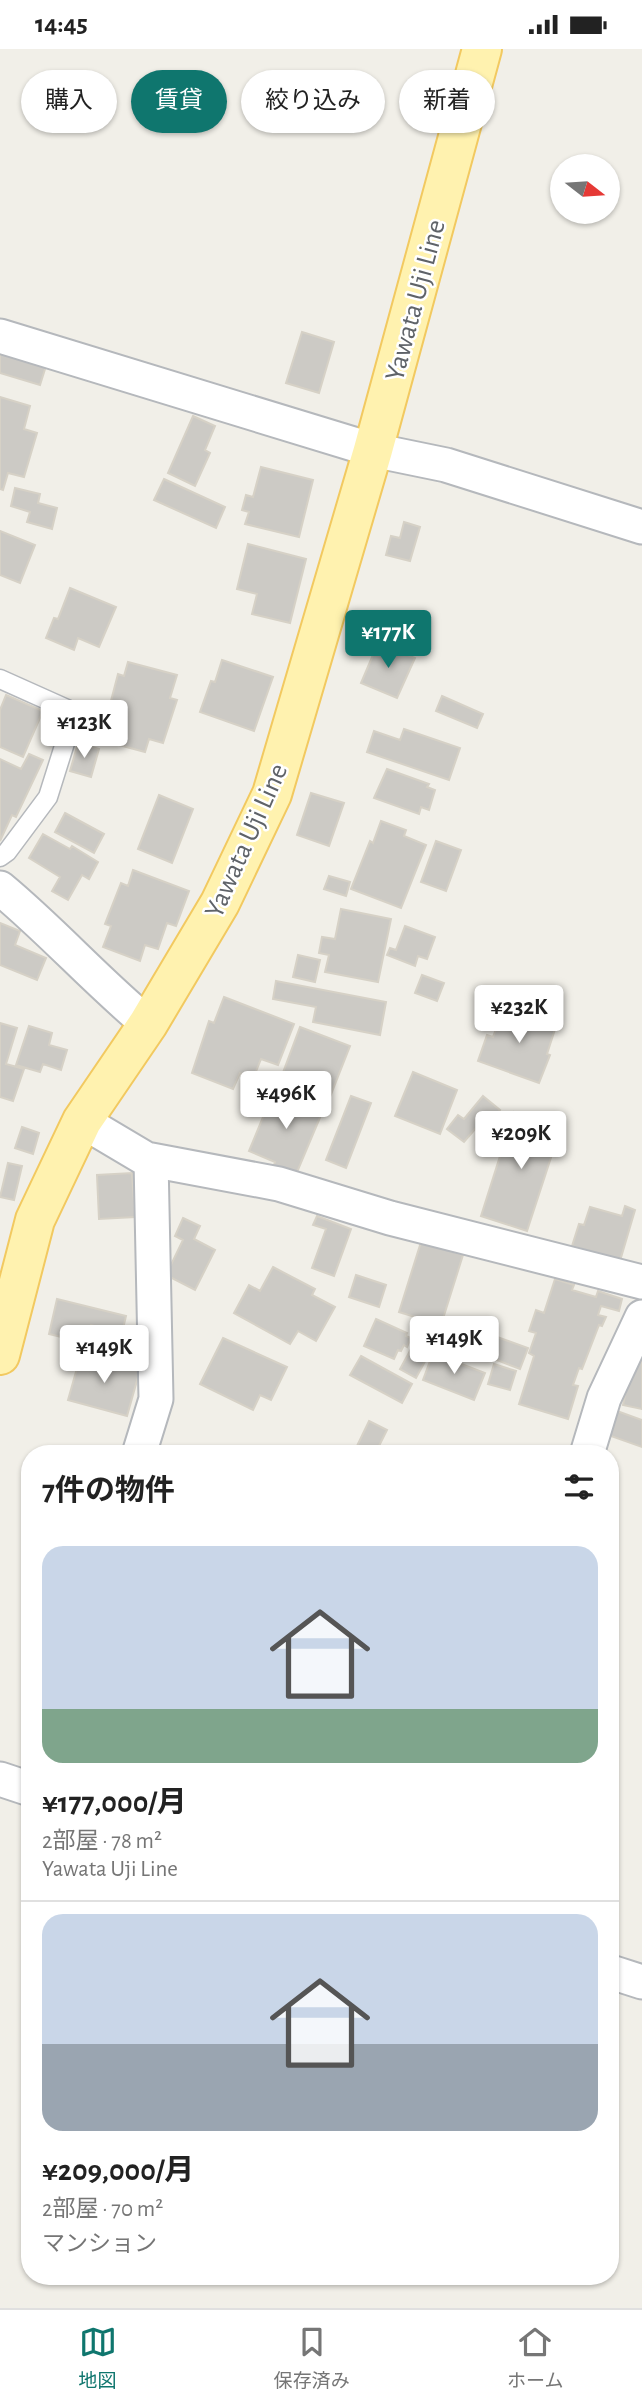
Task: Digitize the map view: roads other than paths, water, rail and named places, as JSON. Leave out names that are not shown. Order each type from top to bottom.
[{"type":"main road","name":"Yawata Uji Line","points":[[0,1355],[35,1220],[82,1121],[148,1024],[220,903],[272,794],[373,450],[482,49]]},
{"type":"street","points":[[0,336],[373,450],[446,465],[642,527]]},
{"type":"street","points":[[0,888],[32,914],[148,1024]]},
{"type":"street","points":[[82,1121],[151,1160],[279,1184],[390,1218],[642,1282]]},
{"type":"street","points":[[142,1445],[156,1399],[151,1160]]},
{"type":"street","points":[[590,1445],[604,1398],[642,1317]]},
{"type":"street","points":[[0,1779],[21,1786]]},
{"type":"street","points":[[619,1975],[642,1982]]},
{"type":"lane","points":[[0,679],[66,709],[70,727],[48,797],[7,852],[0,857]]}]
